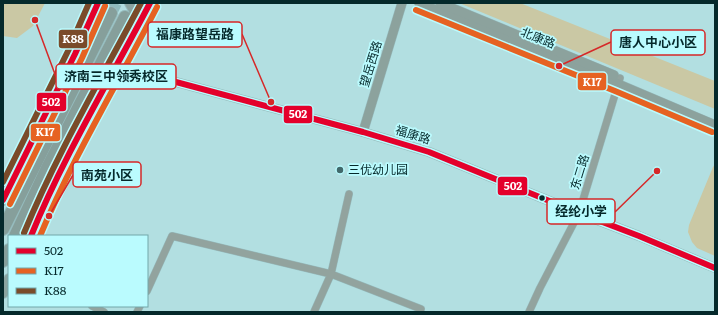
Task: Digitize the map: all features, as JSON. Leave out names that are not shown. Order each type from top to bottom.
[{"type":"highway","points":[[3,229],[111,13]]},
{"type":"highway","points":[[15,235],[47,168],[124,17]]},
{"type":"highway","points":[[3,210],[21,180],[29,176]]},
{"type":"highway","points":[[23,235],[37,209],[43,207]]},
{"type":"highway","points":[[3,262],[8,252]]},
{"type":"main road","points":[[130,3],[134,10],[136,30]]},
{"type":"main road","points":[[31,235],[43,207],[96,102],[150,3]]},
{"type":"main road","points":[[3,200],[99,4]]},
{"type":"main road","points":[[3,293],[8,281]]},
{"type":"street","name":"望岳西路","points":[[364,132],[402,3]]},
{"type":"street","name":"北康路","points":[[419,3],[715,118]]},
{"type":"street","name":"北康路","points":[[440,3],[619,81],[715,125]]},
{"type":"street","name":"福康路","points":[[116,66],[364,132],[430,152],[715,268]]},
{"type":"street","name":"东二路","points":[[529,312],[579,213],[619,81]]},
{"type":"street","points":[[314,312],[331,274],[349,194]]},
{"type":"street","points":[[148,289],[172,236],[331,274],[421,311]]},
{"type":"street","points":[[94,307],[104,312]]},
{"type":"shaded area","points":[[3,3],[45,3],[33,26],[17,38],[3,36]]},
{"type":"shaded area","points":[[459,3],[520,3],[715,81],[715,109]]},
{"type":"shaded area","points":[[715,164],[715,256],[697,248],[692,242],[688,232],[689,225]]},
{"type":"tunnel","points":[[111,13],[116,3]]},
{"type":"transit line","name":"K88","points":[[3,182],[68,51],[89,3]]},
{"type":"transit line","name":"502","points":[[3,200],[75,54],[98,3]]},
{"type":"transit line","name":"K88","points":[[24,233],[65,145],[141,3]]},
{"type":"transit line","name":"502","points":[[31,235],[58,176],[150,3]]},
{"type":"transit line","name":"K17","points":[[10,204],[82,58],[105,6]]},
{"type":"transit line","name":"K17","points":[[40,235],[81,149],[157,7]]},
{"type":"transit line","name":"K17","points":[[416,10],[712,132]]},
{"type":"transit line","name":"502","points":[[116,66],[363,132],[429,152],[715,268]]},
{"type":"place","name":"济南三中领秀校区","points":[[35,20]]},
{"type":"place","name":"唐人中心小区","points":[[559,66]]},
{"type":"place","name":"福康路望岳路","points":[[271,102]]},
{"type":"place","name":"三优幼儿园","points":[[340,170]]},
{"type":"place","name":"经纶小学","points":[[657,171]]},
{"type":"place","name":"南苑小区","points":[[49,216]]}]
